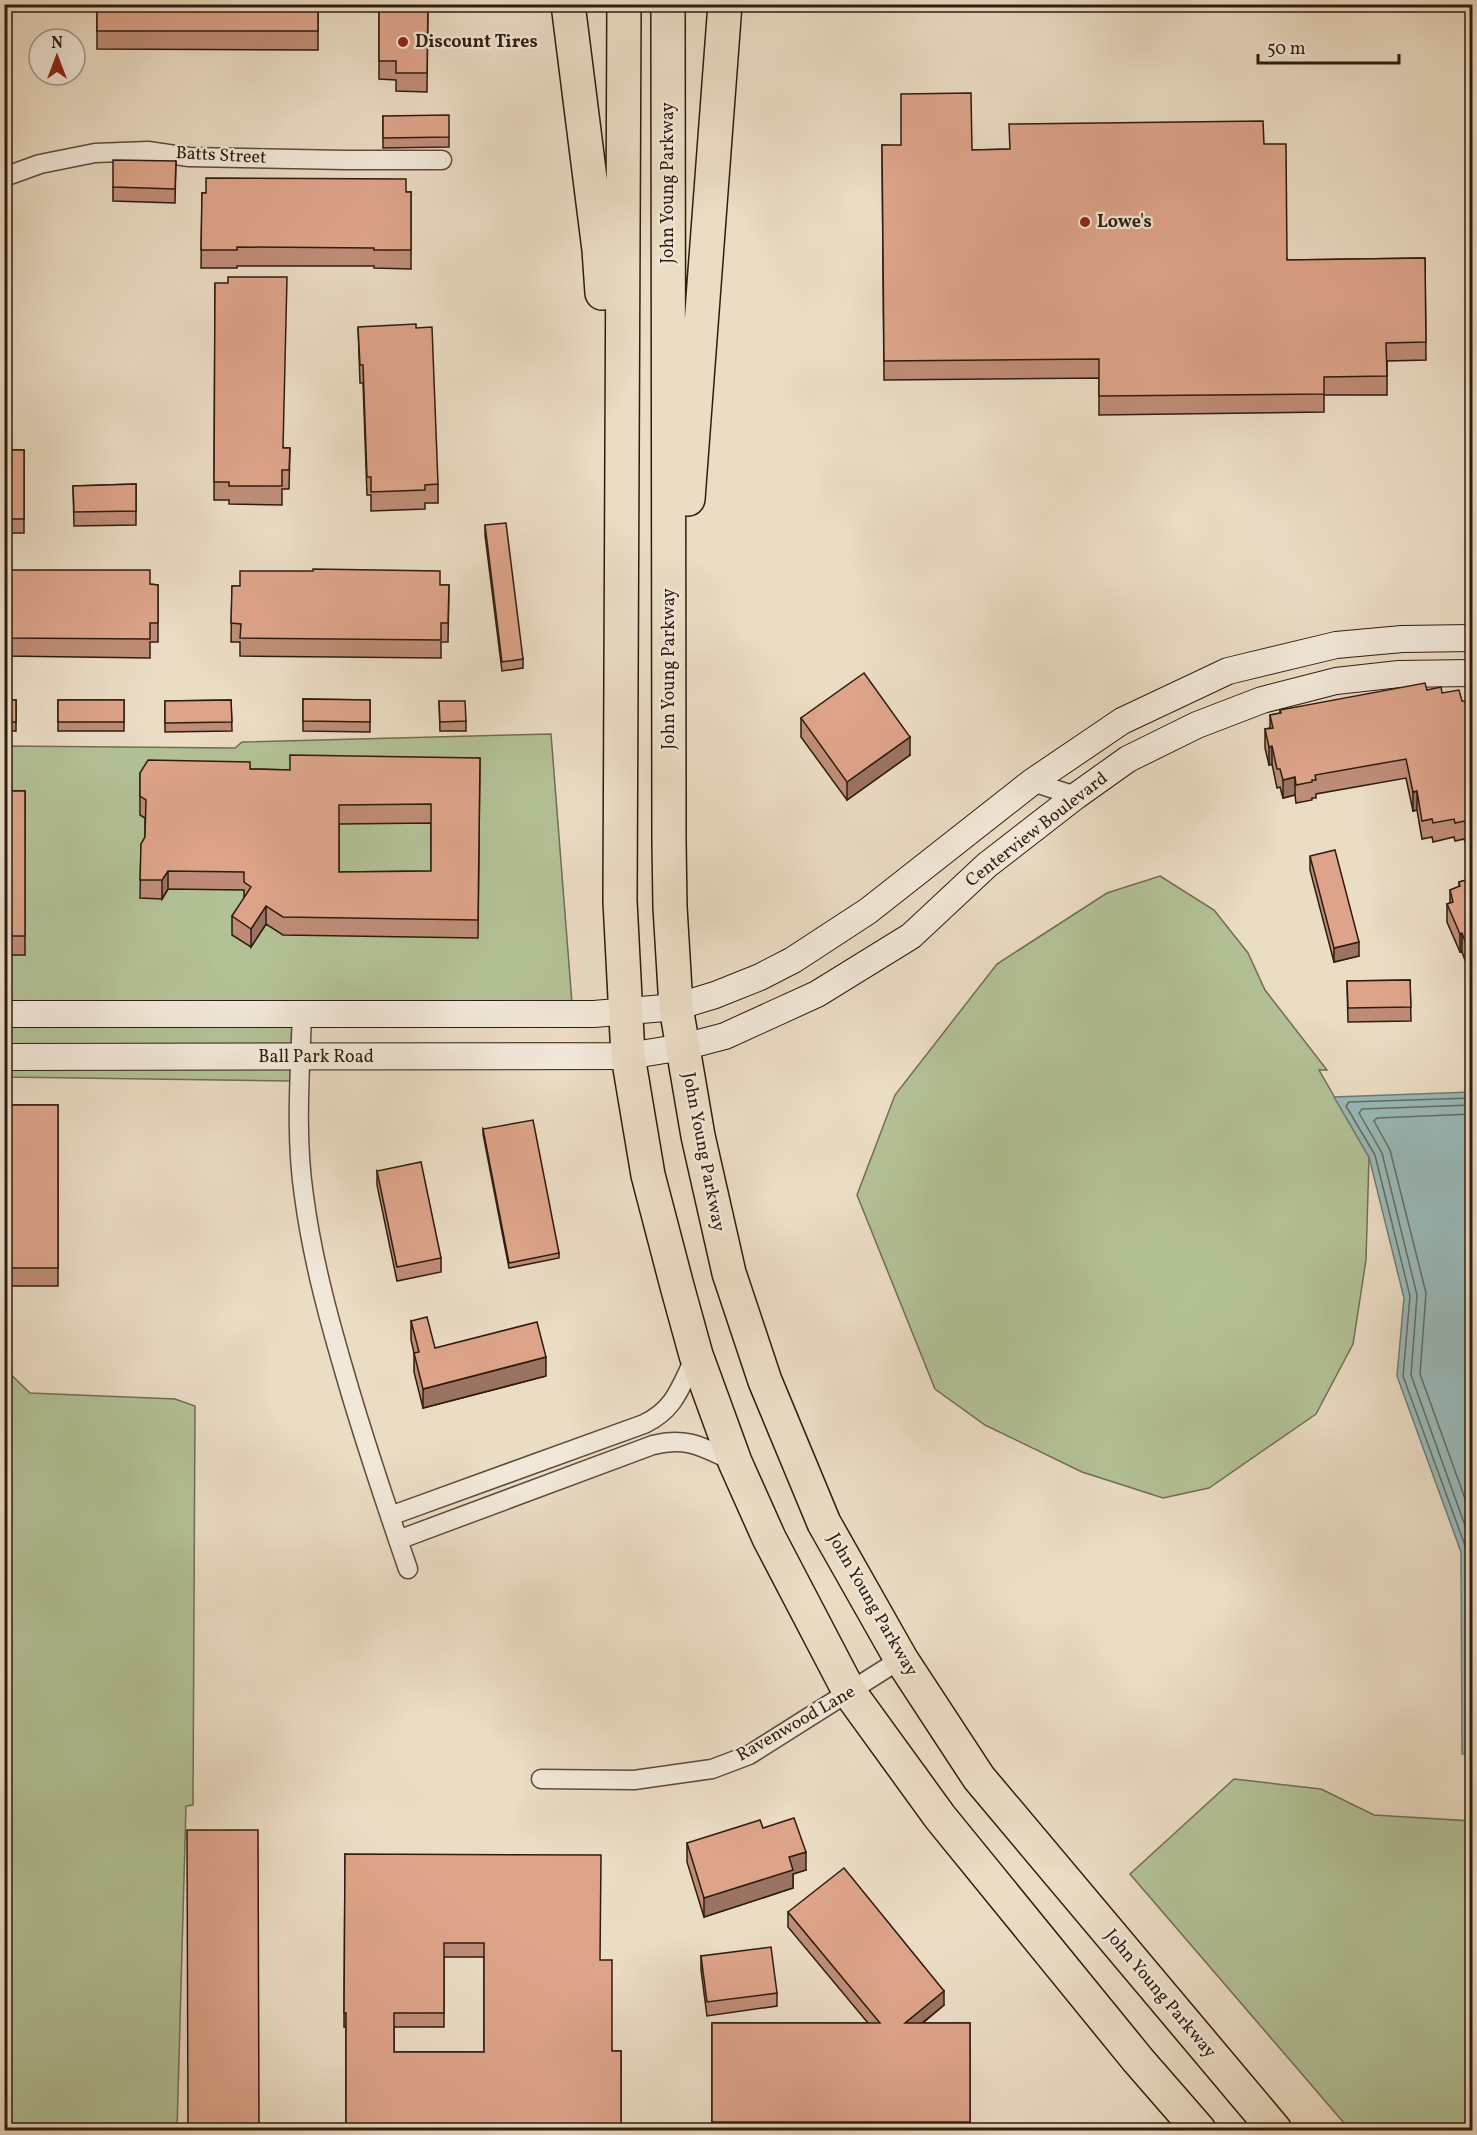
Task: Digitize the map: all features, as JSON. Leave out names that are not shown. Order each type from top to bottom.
[{"type":"highway","points":[[568,4],[599,250],[606,340],[620,407]]},
{"type":"highway","points":[[624,4],[620,407],[620,890],[625,1012],[628,1056],[648,1175],[696,1355],[735,1462],[769,1538],[850,1693],[940,1817],[1138,2060],[1199,2130]]},
{"type":"highway","name":"John Young Parkway","points":[[668,4],[670,907],[676,1007],[698,1136],[729,1273],[765,1381],[824,1522],[902,1659],[979,1778],[1275,2130]]},
{"type":"highway","points":[[669,728],[725,4]]},
{"type":"street","name":"Batts Street","points":[[4,177],[40,164],[95,153],[127,151],[148,151],[189,157],[442,160]]},
{"type":"street","name":"Centerview Boulevard","points":[[625,1012],[676,1007],[715,995],[760,977],[793,960],[868,911],[1032,782],[1122,721],[1228,671],[1336,645],[1402,639],[1473,638]]},
{"type":"street","name":"Centerview Boulevard","points":[[628,1056],[683,1047],[725,1036],[818,994],[911,936],[987,865],[1128,759],[1197,725],[1262,700],[1336,681],[1400,674],[1473,673]]},
{"type":"street","points":[[1032,782],[1076,796]]},
{"type":"street","points":[[4,1014],[594,1014],[625,1012]]},
{"type":"street","points":[[302,1014],[300,1156],[303,1196],[315,1258],[336,1341],[370,1459],[408,1569]]},
{"type":"street","name":"Ball Park Road","points":[[4,1057],[628,1056]]},
{"type":"street","points":[[390,1516],[660,1416],[674,1400],[696,1355]]},
{"type":"street","points":[[603,1439],[612,1460]]},
{"type":"street","points":[[398,1540],[668,1441],[690,1442],[735,1462]]},
{"type":"street","name":"Ravenwood Lane","points":[[542,1779],[634,1780],[712,1769],[749,1755],[902,1659]]},
{"type":"green space","points":[[551,734],[572,1003],[5,1003],[5,746],[235,748],[242,742]]},
{"type":"green space","points":[[1160,876],[1214,910],[1248,953],[1265,990],[1327,1070],[1319,1070],[1369,1157],[1366,1260],[1353,1344],[1316,1414],[1209,1488],[1163,1498],[1082,1472],[985,1425],[935,1389],[857,1195],[895,1095],[997,964],[1107,893]]},
{"type":"green space","points":[[4,1025],[292,1025],[291,1046],[5,1046]]},
{"type":"green space","points":[[5,1068],[291,1068],[290,1081],[5,1077]]},
{"type":"green space","points":[[4,1368],[30,1393],[175,1399],[195,1406],[193,1805],[186,1806],[177,2130],[5,2130]]},
{"type":"green space","points":[[1234,1779],[1321,1789],[1374,1815],[1472,1821],[1472,2130],[1350,2130],[1130,1874]]},
{"type":"water","points":[[1472,1092],[1472,1754],[1462,1754],[1461,1552],[1397,1376],[1404,1298],[1369,1157],[1334,1097]]},
{"type":"building","points":[[97,4],[318,4],[318,31],[97,31]]},
{"type":"building","name":"Discount Tires","points":[[379,4],[428,4],[427,73],[396,73],[396,61],[379,61]]},
{"type":"building","name":"Lowe's","points":[[971,93],[972,150],[1010,149],[1009,124],[1263,121],[1264,144],[1286,144],[1287,260],[1425,258],[1426,342],[1386,343],[1387,376],[1324,377],[1324,394],[1099,396],[1099,359],[884,361],[882,145],[901,145],[901,94]]},
{"type":"building","points":[[449,115],[449,137],[383,138],[383,116]]},
{"type":"building","points":[[113,160],[176,161],[175,189],[113,187]]},
{"type":"building","points":[[206,178],[406,179],[406,192],[411,192],[411,250],[237,247],[237,250],[201,250],[202,193],[206,193]]},
{"type":"building","points":[[228,277],[287,277],[283,448],[290,448],[289,470],[282,470],[282,486],[229,486],[229,482],[214,482],[215,283],[228,283]]},
{"type":"building","points":[[416,324],[416,328],[432,327],[438,484],[425,485],[425,490],[371,492],[371,477],[367,477],[363,365],[360,365],[358,327]]},
{"type":"building","points":[[4,450],[24,450],[24,519],[4,519]]},
{"type":"building","points":[[136,484],[136,511],[74,512],[73,486]]},
{"type":"building","points":[[506,523],[523,659],[502,662],[485,525]]},
{"type":"building","points":[[313,569],[440,571],[440,585],[449,585],[448,623],[441,623],[441,640],[240,638],[241,624],[231,623],[232,586],[240,586],[240,571],[313,571]]},
{"type":"building","points":[[4,570],[150,570],[150,584],[158,585],[158,623],[150,623],[150,639],[4,638]]},
{"type":"building","points":[[864,673],[910,737],[847,782],[801,718]]},
{"type":"building","points":[[1425,683],[1427,690],[1441,687],[1442,693],[1459,690],[1462,701],[1465,701],[1468,717],[1473,716],[1473,822],[1455,823],[1454,819],[1433,823],[1432,819],[1422,821],[1417,791],[1413,792],[1406,759],[1315,775],[1316,780],[1296,785],[1295,777],[1283,780],[1280,769],[1277,769],[1272,746],[1269,747],[1265,729],[1273,728],[1270,715],[1281,713],[1280,710]]},
{"type":"building","points":[[303,699],[370,700],[370,722],[303,721]]},
{"type":"building","points":[[4,700],[16,700],[16,722],[4,722]]},
{"type":"building","points":[[58,700],[124,700],[124,722],[58,722]]},
{"type":"building","points":[[231,700],[232,722],[165,723],[165,701]]},
{"type":"building","points":[[439,701],[465,701],[466,721],[440,722]]},
{"type":"building","points":[[290,755],[480,758],[478,920],[283,917],[266,906],[251,929],[232,916],[251,887],[244,882],[244,872],[168,871],[162,880],[140,880],[146,800],[140,796],[140,773],[148,760],[250,762],[250,769],[290,770]],"holes":[[[431,804],[431,871],[339,872],[339,805]]]},
{"type":"building","points":[[4,791],[25,791],[25,936],[4,936]]},
{"type":"building","points":[[1335,850],[1359,942],[1334,948],[1310,856]]},
{"type":"building","points":[[1473,878],[1473,963],[1462,933],[1460,934],[1447,904],[1453,902],[1450,890],[1460,886],[1459,882]]},
{"type":"building","points":[[1410,980],[1411,1007],[1348,1008],[1347,981]]},
{"type":"building","points":[[1467,982],[1473,985],[1473,997]]},
{"type":"building","points":[[4,1105],[58,1105],[58,1268],[4,1268]]},
{"type":"building","points":[[533,1120],[559,1253],[509,1263],[483,1129]]},
{"type":"building","points":[[421,1162],[441,1258],[397,1267],[377,1171]]},
{"type":"building","points":[[427,1317],[435,1348],[537,1322],[546,1357],[423,1389],[414,1353],[419,1352],[411,1321]]},
{"type":"building","points":[[794,1818],[806,1852],[789,1857],[793,1870],[704,1898],[687,1843],[760,1820],[763,1828]]},
{"type":"building","points":[[187,1830],[258,1830],[259,2130],[188,2130]]},
{"type":"building","points":[[345,1854],[601,1855],[600,1960],[612,1960],[612,2051],[621,2051],[621,2124],[346,2124],[346,2013],[344,2013]],"holes":[[[444,1943],[484,1943],[484,2052],[394,2052],[394,2013],[444,2013]]]},
{"type":"building","points":[[844,1868],[944,1991],[905,2023],[970,2023],[970,2122],[712,2122],[712,2023],[880,2023],[788,1912]]},
{"type":"building","points":[[771,1947],[777,1993],[707,2002],[701,1956]]},
{"type":"place","name":"Discount Tires","points":[[403,42]]},
{"type":"place","name":"Lowe's","points":[[1085,222]]}]
